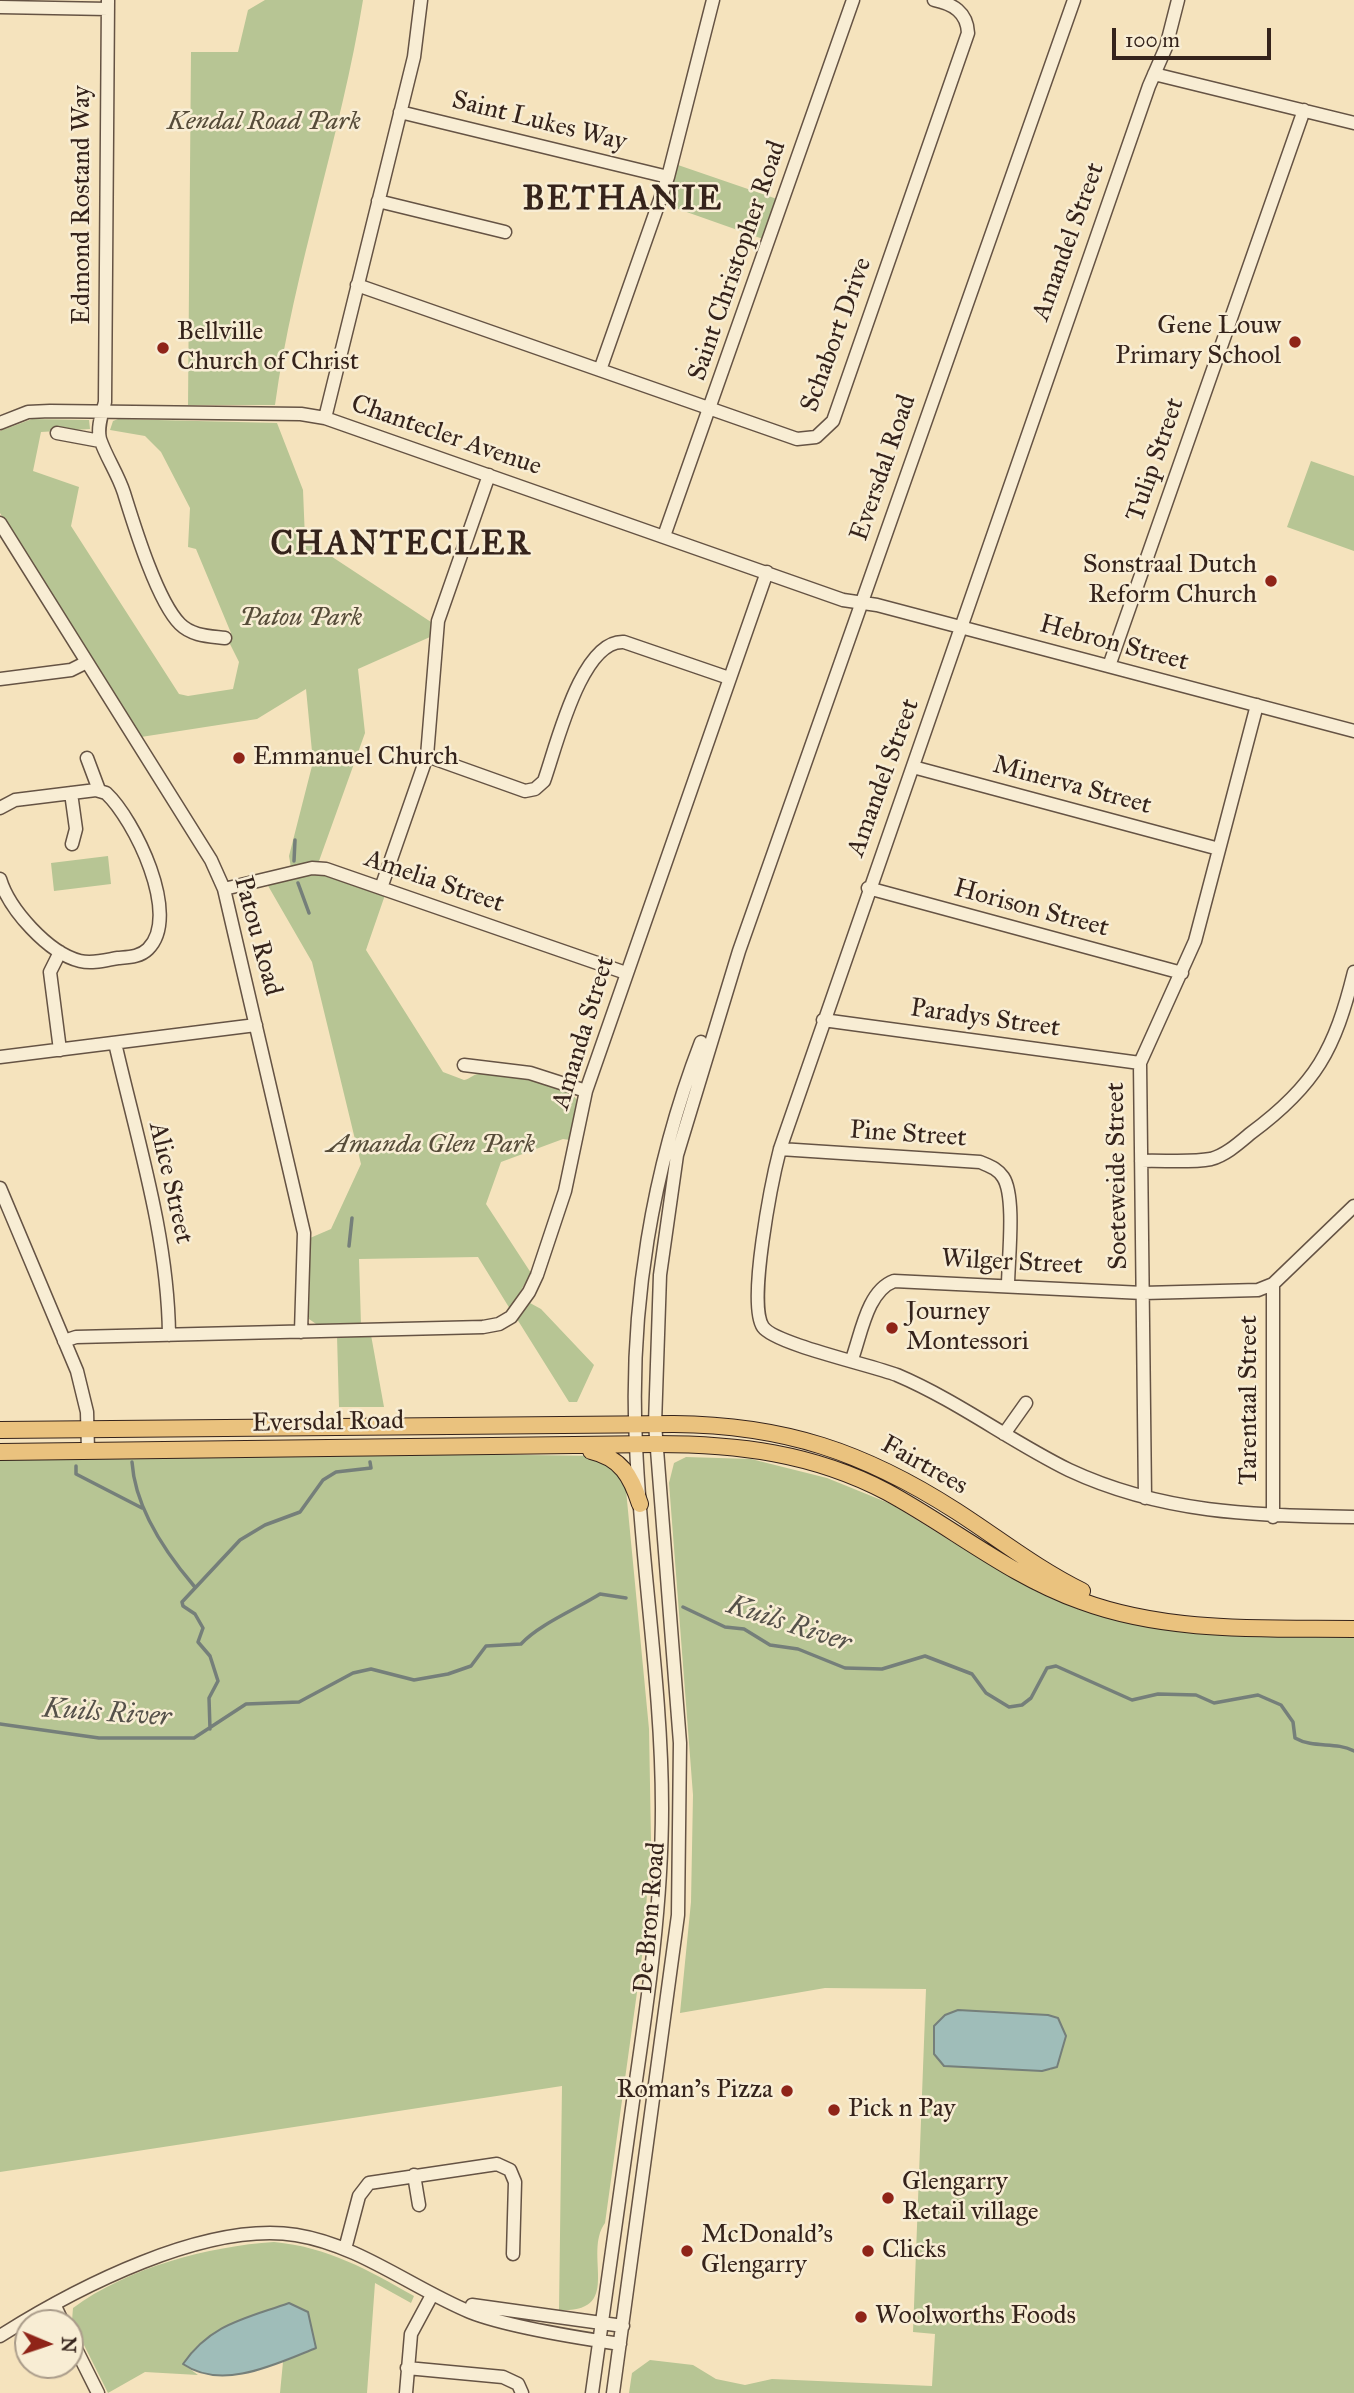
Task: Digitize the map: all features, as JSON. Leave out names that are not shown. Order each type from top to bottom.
[{"type":"main road","name":"Fairtrees","points":[[635,1424],[720,1424],[764,1429],[836,1448],[900,1477],[1066,1583],[1146,1617]]},
{"type":"main road","name":"Eversdal Road","points":[[0,1430],[635,1424]]},
{"type":"main road","name":"Fairtrees","points":[[636,1445],[720,1444],[805,1459],[887,1492],[1049,1588],[1116,1613],[1214,1627],[1354,1629]]},
{"type":"main road","name":"Eversdal Road","points":[[0,1452],[636,1445]]},
{"type":"main road","points":[[574,1446],[603,1454],[620,1464],[632,1482],[640,1504]]},
{"type":"street","points":[[325,418],[414,57],[421,0]]},
{"type":"street","points":[[600,370],[668,177],[713,0]]},
{"type":"street","name":"Saint Christopher Road","points":[[664,536],[853,0]]},
{"type":"street","name":"Schabort Drive","points":[[358,285],[803,439],[822,434],[833,421],[968,33],[966,21],[957,9],[934,0]]},
{"type":"street","name":"Eversdal Road","points":[[656,1444],[660,1275],[677,1155],[739,951],[1074,0]]},
{"type":"street","name":"Amandel Street","points":[[1178,0],[1166,47],[1154,74],[960,627],[780,1149],[764,1230],[760,1322],[767,1332],[780,1339],[852,1359],[938,1394],[1069,1469],[1145,1498],[1231,1514],[1354,1517]]},
{"type":"street","points":[[0,8],[108,4]]},
{"type":"street","name":"Edmond Rostand Way","points":[[100,441],[108,4]]},
{"type":"street","points":[[1154,74],[1354,123]]},
{"type":"street","name":"Tulip Street","points":[[1109,666],[1304,110]]},
{"type":"street","name":"Saint Lukes Way","points":[[400,112],[668,177]]},
{"type":"street","points":[[378,201],[505,232]]},
{"type":"street","name":"Chantecler Avenue","points":[[0,423],[33,411],[301,414],[325,418],[843,600],[862,603]]},
{"type":"street","points":[[57,433],[100,441],[144,545],[146,561],[175,619],[194,633],[225,638]]},
{"type":"street","points":[[382,888],[427,756],[438,621],[489,475]]},
{"type":"street","name":"Patou Road","points":[[0,523],[211,860],[224,889],[304,1233],[301,1332]]},
{"type":"street","name":"Amanda Street","points":[[64,1341],[76,1337],[483,1328],[499,1324],[510,1317],[529,1292],[551,1237],[565,1191],[586,1091],[767,572]]},
{"type":"street","name":"Hebron Street","points":[[862,603],[1354,731]]},
{"type":"street","points":[[427,756],[525,791],[538,787],[544,781],[585,671],[597,653],[611,643],[631,645],[729,678]]},
{"type":"street","points":[[0,679],[71,670],[87,662]]},
{"type":"street","name":"Soeteweide Street","points":[[1145,1498],[1140,1063],[1195,941],[1256,705]]},
{"type":"street","points":[[87,758],[99,790]]},
{"type":"street","name":"Minerva Street","points":[[913,767],[1219,849]]},
{"type":"street","points":[[0,808],[15,800],[71,793],[99,790],[110,796],[149,859],[158,900],[156,935],[150,947],[135,956],[86,962],[60,952],[18,914],[0,879]]},
{"type":"street","points":[[71,793],[76,829],[72,844]]},
{"type":"street","name":"Amelia Street","points":[[224,889],[317,868],[626,973]]},
{"type":"street","name":"Horison Street","points":[[869,888],[1182,973]]},
{"type":"street","name":"Eversdal Road","points":[[636,1445],[638,1317],[656,1194],[682,1096],[733,958],[739,951]]},
{"type":"street","points":[[60,952],[50,972],[60,1050]]},
{"type":"street","points":[[1141,1161],[1211,1159],[1229,1150],[1287,1106],[1305,1086],[1335,1040],[1354,972]]},
{"type":"street","name":"Paradys Street","points":[[823,1020],[1140,1063]]},
{"type":"street","points":[[0,1057],[256,1025]]},
{"type":"street","name":"Alice Street","points":[[115,1043],[163,1252],[168,1290],[169,1335]]},
{"type":"street","points":[[464,1065],[530,1073],[586,1091]]},
{"type":"street","name":"Pine Street","points":[[780,1149],[980,1162],[994,1168],[1003,1177],[1009,1197],[1008,1286]]},
{"type":"street","points":[[0,1188],[77,1371],[88,1430],[88,1451]]},
{"type":"street","points":[[1273,1284],[1354,1206]]},
{"type":"street","name":"Wilger Street","points":[[852,1359],[874,1300],[888,1283],[901,1280],[1143,1293],[1258,1290],[1273,1284]]},
{"type":"street","name":"Tarentaal Street","points":[[1273,1284],[1273,1517]]},
{"type":"street","points":[[1004,1434],[1026,1403]]},
{"type":"street","name":"De Bron Road","points":[[613,2393],[678,1915],[681,1849],[680,1743],[656,1444]]},
{"type":"street","name":"De Bron Road","points":[[592,2393],[651,1977],[661,1863],[662,1805],[656,1684],[636,1445]]},
{"type":"street","points":[[345,2249],[364,2188],[375,2181],[488,2164],[510,2170],[515,2182],[513,2254]]},
{"type":"street","points":[[414,2175],[419,2206]]},
{"type":"street","points":[[0,2336],[126,2270],[178,2249],[214,2239],[289,2234],[345,2249],[472,2313],[620,2344]]},
{"type":"street","points":[[406,2393],[411,2334],[432,2295]]},
{"type":"street","points":[[451,2302],[623,2326]]},
{"type":"street","points":[[84,2365],[98,2393]]},
{"type":"street","points":[[407,2368],[503,2377],[518,2384],[522,2393]]},
{"type":"green space","name":"Kendal Road Park","points":[[265,0],[363,0],[343,102],[294,303],[275,405],[188,405],[191,52],[238,52],[248,10]]},
{"type":"green space","points":[[678,165],[777,199],[763,239],[664,204]]},
{"type":"green space","name":"Patou Park","points":[[32,419],[89,420],[90,429],[41,432],[33,471],[79,487],[71,526],[179,694],[188,696],[233,689],[239,662],[230,644],[231,633],[196,549],[188,547],[190,508],[161,452],[145,436],[110,430],[113,421],[118,419],[277,423],[303,490],[305,539],[431,622],[430,637],[358,669],[365,733],[319,861],[291,868],[289,856],[313,762],[306,689],[257,719],[141,737],[0,513],[0,431]]},
{"type":"green space","points":[[1311,461],[1354,476],[1354,551],[1287,527]]},
{"type":"green space","points":[[108,856],[111,884],[54,891],[51,863]]},
{"type":"green space","name":"Amanda Glen Park","points":[[319,873],[385,895],[366,950],[443,1072],[464,1080],[477,1074],[488,1074],[531,1080],[560,1089],[577,1100],[570,1140],[563,1139],[501,1162],[486,1204],[531,1273],[510,1309],[478,1257],[359,1259],[361,1325],[319,1326],[309,1319],[310,1238],[331,1229],[361,1164],[312,962],[267,884]]},
{"type":"green space","points":[[530,1303],[541,1309],[594,1365],[577,1402],[569,1402],[517,1319]]},
{"type":"green space","points":[[371,1335],[384,1407],[339,1407],[337,1336]]},
{"type":"green space","points":[[454,1454],[599,1456],[611,1465],[626,1490],[649,1729],[651,1840],[643,1949],[605,2223],[599,2236],[598,2280],[591,2302],[579,2308],[559,2310],[562,2086],[0,2172],[0,1459]]},
{"type":"green space","points":[[686,1457],[751,1459],[827,1478],[891,1504],[954,1543],[1097,1612],[1354,1636],[1354,2393],[629,2393],[632,2373],[650,2360],[693,2365],[716,2379],[745,2385],[772,2379],[932,2386],[935,2334],[913,2332],[926,1989],[825,1988],[680,2013],[691,1902],[693,1795],[669,1483],[674,1463]],"holes":[[[958,2010],[1048,2015],[1058,2018],[1051,2070],[944,2066],[934,2054]]]},
{"type":"green space","points":[[274,2242],[330,2254],[414,2296],[411,2303],[375,2283],[367,2393],[280,2393],[283,2362],[316,2348],[183,2364],[198,2375],[145,2372],[108,2393],[84,2345],[84,2309],[73,2308],[118,2281],[143,2271],[196,2254]]},
{"type":"water","points":[[958,2010],[1048,2015],[1058,2018],[1066,2036],[1057,2067],[1042,2071],[944,2066],[934,2054],[934,2026],[945,2015]]},
{"type":"water","points":[[289,2303],[308,2312],[316,2348],[267,2367],[232,2375],[198,2372],[183,2364],[217,2331]]},
{"type":"waterway","points":[[294,861],[295,840]]},
{"type":"waterway","points":[[298,883],[309,913]]},
{"type":"waterway","points":[[349,1246],[352,1218]]},
{"type":"waterway","points":[[132,1462],[134,1479],[145,1512],[162,1544],[194,1586]]},
{"type":"waterway","points":[[210,1729],[209,1698],[218,1681],[210,1656],[198,1642],[203,1628],[195,1614],[183,1606],[182,1602],[240,1540],[265,1525],[300,1512],[323,1480],[336,1472],[371,1468],[370,1462]]},
{"type":"waterway","points":[[76,1466],[76,1474],[142,1508]]},
{"type":"waterway","name":"Kuils River","points":[[0,1724],[99,1738],[194,1738],[246,1704],[299,1702],[353,1673],[371,1669],[414,1680],[448,1674],[471,1666],[486,1646],[521,1644],[547,1624],[600,1594],[626,1598]]},
{"type":"waterway","name":"Kuils River","points":[[683,1607],[725,1627],[744,1629],[770,1645],[798,1649],[845,1668],[882,1669],[925,1656],[972,1674],[986,1693],[1009,1707],[1022,1705],[1031,1698],[1047,1668],[1056,1666],[1132,1700],[1158,1694],[1196,1695],[1214,1703],[1258,1695],[1281,1705],[1293,1722],[1295,1738],[1354,1751]]},
{"type":"place","name":"Gene Louw Primary School","points":[[1295,342]]},
{"type":"place","name":"Bellville Church of Christ","points":[[163,348]]},
{"type":"place","name":"Sonstraal Dutch Reform Church","points":[[1271,581]]},
{"type":"place","name":"Emmanuel Church","points":[[239,758]]},
{"type":"place","name":"Journey Montessori","points":[[892,1328]]},
{"type":"place","name":"Roman's Pizza","points":[[787,2091]]},
{"type":"place","name":"Pick n Pay","points":[[834,2110]]},
{"type":"place","name":"Glengarry Retail village","points":[[888,2198]]},
{"type":"place","name":"McDonald's Glengarry","points":[[687,2251]]},
{"type":"place","name":"Clicks","points":[[868,2251]]},
{"type":"place","name":"Woolworths Foods","points":[[861,2317]]},
{"type":"district","name":"BETHANIE","points":[[623,201]]},
{"type":"district","name":"CHANTECLER","points":[[401,546]]}]
